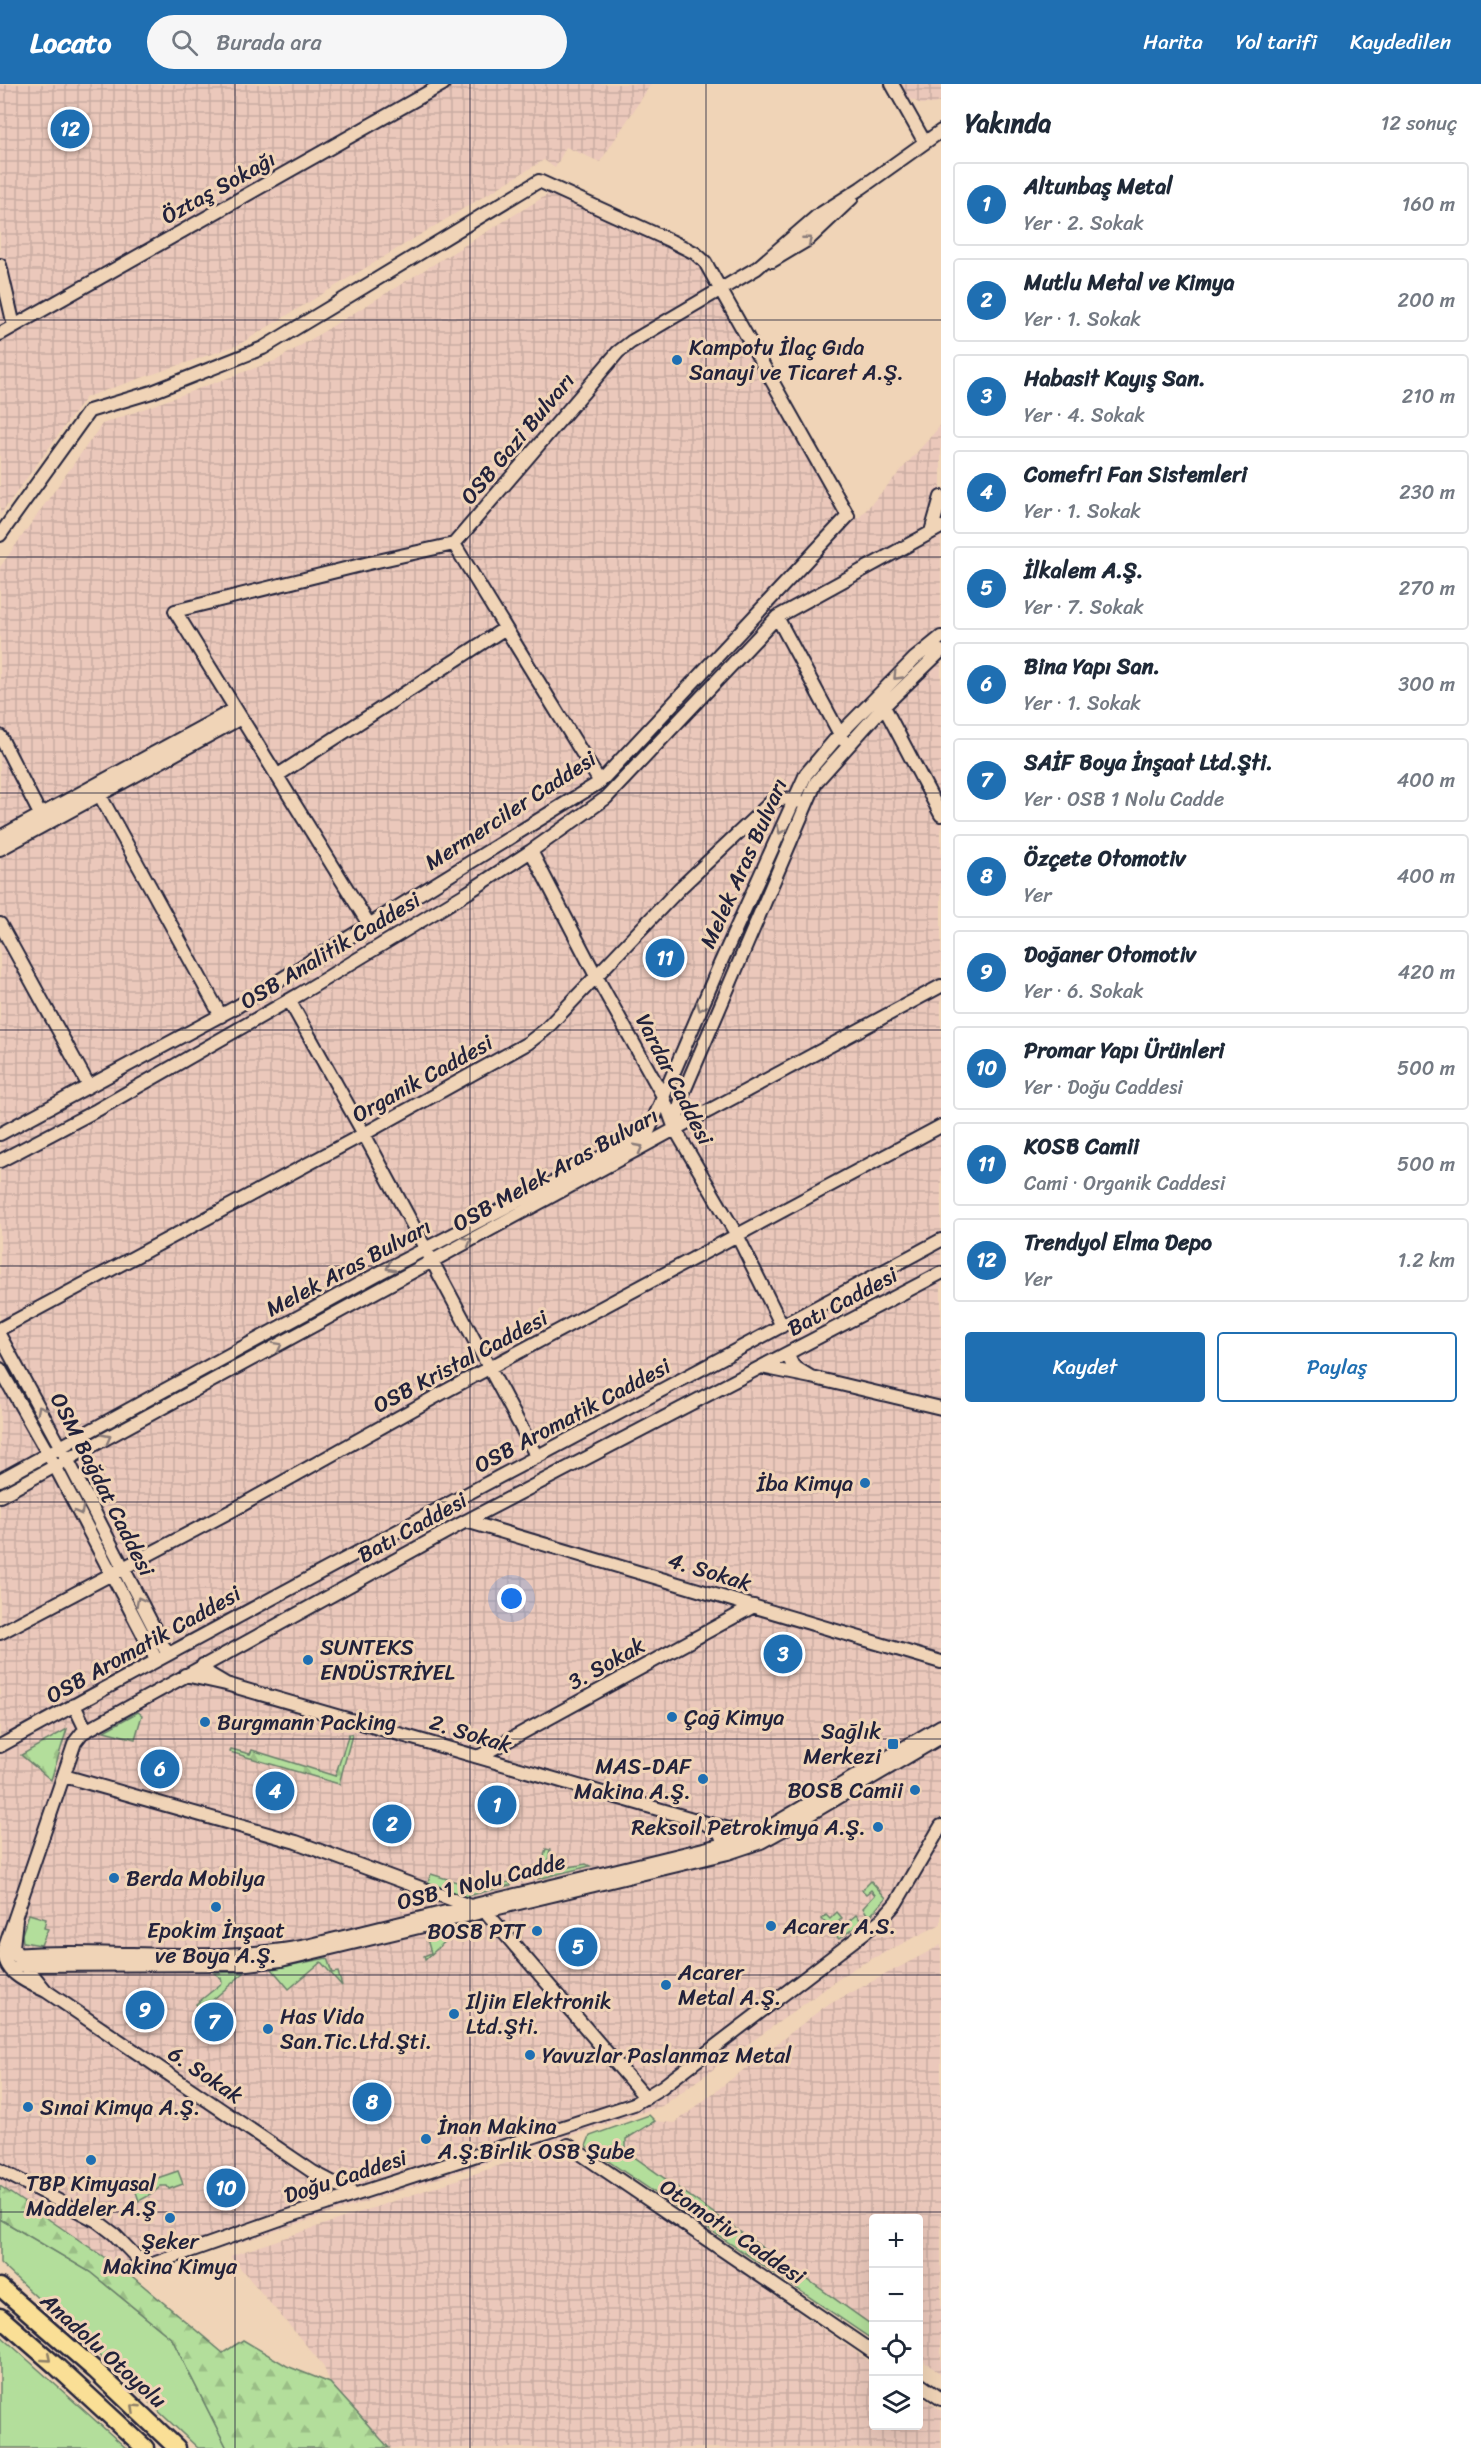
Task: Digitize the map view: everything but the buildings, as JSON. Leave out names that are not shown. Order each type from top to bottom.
[{"type":"highway","name":"Anadolu Otoyolu","points":[[0,2287],[95,2370],[177,2448]]},
{"type":"highway","name":"Anadolu Otoyolu","points":[[0,2317],[64,2372],[145,2448]]},
{"type":"street","name":"Öztaş Sokağı","points":[[0,334],[443,84]]},
{"type":"street","points":[[891,84],[924,141],[941,131]]},
{"type":"street","name":"OSB Gazi Bulvarı","points":[[454,544],[618,352],[631,342],[757,268],[801,246],[829,223],[861,188],[924,141]]},
{"type":"street","points":[[0,535],[89,411],[152,392],[263,348],[539,182],[695,253],[705,262],[721,290]]},
{"type":"street","points":[[0,265],[14,326]]},
{"type":"street","name":"Mermerciler Caddesi","points":[[0,1134],[221,1016],[600,782],[848,516],[721,290]]},
{"type":"street","points":[[936,530],[941,497]]},
{"type":"street","name":"OSB Analitik Caddesi","points":[[0,1161],[97,1110],[289,1000],[467,893],[531,851],[606,798],[777,617],[936,530]]},
{"type":"street","points":[[370,926],[175,611],[454,544],[504,629],[600,782]]},
{"type":"street","points":[[777,617],[843,740]]},
{"type":"street","points":[[278,775],[504,629]]},
{"type":"street","points":[[941,638],[925,648],[881,700],[941,815]]},
{"type":"street","name":"OSB Melek Aras Bulvarı","points":[[0,1496],[675,1129],[681,1096],[816,782],[843,740],[881,700],[941,651]]},
{"type":"street","points":[[0,837],[42,820],[98,791],[238,713]]},
{"type":"street","points":[[0,735],[42,820]]},
{"type":"street","name":"Melek Aras Bulvarı","points":[[0,1480],[60,1445],[649,1130],[806,774],[843,740]]},
{"type":"street","points":[[98,791],[221,1016]]},
{"type":"street","name":"Organik Caddesi","points":[[0,1329],[364,1134],[528,1043],[545,1030],[680,888],[771,802],[782,798],[794,799]]},
{"type":"street","points":[[794,799],[806,805]]},
{"type":"street","points":[[0,849],[42,820]]},
{"type":"street","name":"Vardar Caddesi","points":[[531,851],[596,976],[663,1096],[675,1129],[738,1237],[782,1326]]},
{"type":"street","points":[[745,908],[758,914]]},
{"type":"street","points":[[0,924],[89,1086]]},
{"type":"street","points":[[675,1129],[941,986]]},
{"type":"street","points":[[289,1000],[364,1134],[537,1457]]},
{"type":"street","name":"OSB Kristal Caddesi","points":[[0,1633],[233,1510],[490,1368],[738,1237],[941,1126]]},
{"type":"street","name":"OSB Aromatik Caddesi","points":[[0,1746],[162,1656],[941,1240]]},
{"type":"street","name":"Batı Caddesi","points":[[3,1961],[5,1944],[16,1919],[75,1742],[86,1730],[466,1521],[941,1273]]},
{"type":"street","name":"OSM Bağdat Caddesi","points":[[0,1336],[68,1459],[118,1571]]},
{"type":"street","points":[[787,1354],[793,1366],[811,1377]]},
{"type":"street","points":[[762,1367],[941,1408]]},
{"type":"street","name":"OSM Bağdat Caddesi","points":[[0,1369],[118,1571],[162,1656]]},
{"type":"street","name":"4. Sokak","points":[[466,1521],[941,1662]]},
{"type":"street","name":"3. Sokak","points":[[477,1757],[754,1606]]},
{"type":"street","name":"2. Sokak","points":[[203,1665],[209,1674],[226,1684]]},
{"type":"street","name":"2. Sokak","points":[[185,1675],[226,1684],[729,1828],[739,1835],[742,1845]]},
{"type":"street","points":[[74,1705],[86,1730]]},
{"type":"street","name":"OSB 1 Nolu Cadde","points":[[20,1959],[194,1965],[269,1962],[306,1955],[724,1844],[742,1845],[941,1726]]},
{"type":"street","name":"OSB 1 Nolu Cadde","points":[[3,1961],[259,1954],[295,1948],[446,1912],[477,1909],[742,1845],[781,1831],[941,1737]]},
{"type":"street","points":[[64,1776],[296,1842],[477,1909],[646,2098]]},
{"type":"street","name":"2. Sokak","points":[[703,1822],[720,1833],[724,1844]]},
{"type":"street","name":"Doğu Caddesi","points":[[0,2170],[97,2221],[146,2265],[355,2194],[634,2104],[646,2098],[882,1919],[896,1903],[941,1826]]},
{"type":"street","points":[[437,1895],[446,1912]]},
{"type":"street","name":"Batı Caddesi","points":[[16,1919],[13,1944],[20,1959]]},
{"type":"street","name":"6. Sokak","points":[[20,1959],[46,1991]]},
{"type":"street","name":"6. Sokak","points":[[3,1961],[17,1976],[46,1991],[313,2172],[355,2194]]},
{"type":"street","name":"Otomotiv Caddesi","points":[[568,2145],[869,2350]]},
{"type":"street","points":[[313,2172],[326,2188],[323,2205]]},
{"type":"street","points":[[923,2386],[941,2399]]},
{"type":"shaded area","points":[[0,84],[651,84],[600,162],[566,147],[555,168],[544,160],[238,345],[86,397],[0,515]]},
{"type":"shaded area","points":[[900,84],[941,84],[941,101],[934,104],[921,104],[907,97]]},
{"type":"shaded area","points":[[565,184],[707,255],[858,519],[941,425],[941,1924],[854,1968],[662,2106],[133,2277],[0,2186],[0,567],[102,424],[277,360]]},
{"type":"shaded area","points":[[941,1945],[941,2374],[923,2361],[923,2214],[869,2214],[869,2323],[626,2151],[626,2139],[655,2121],[675,2123],[824,2007]]},
{"type":"shaded area","points":[[548,2149],[568,2152],[869,2361],[869,2430],[923,2430],[923,2398],[941,2411],[941,2448],[389,2448],[330,2383],[323,2365],[230,2256]]},
{"type":"green space","points":[[138,1712],[142,1715],[135,1739],[104,1731]]},
{"type":"green space","points":[[67,1729],[51,1780],[21,1755]]},
{"type":"green space","points":[[349,1734],[352,1735],[339,1784],[230,1752],[231,1749],[250,1754],[252,1750],[335,1776]]},
{"type":"green space","points":[[546,1849],[550,1850],[548,1861],[551,1865],[569,1867],[586,1864],[590,1866],[538,1879]]},
{"type":"green space","points":[[431,1874],[460,1883],[468,1878],[488,1885],[510,1882],[511,1885],[464,1897],[428,1882]]},
{"type":"green space","points":[[871,1881],[886,1898],[869,1917],[863,1908],[875,1895],[871,1890],[866,1894],[862,1890]]},
{"type":"green space","points":[[837,1912],[842,1918],[839,1921],[843,1926],[856,1915],[862,1922],[839,1939],[822,1919],[826,1915],[830,1919]]},
{"type":"green space","points":[[29,1914],[46,1919],[44,1928],[48,1929],[41,1945],[23,1942],[22,1934]]},
{"type":"green space","points":[[462,1926],[425,1960],[424,1956],[431,1953],[426,1936]]},
{"type":"green space","points":[[327,1958],[332,1973],[338,1972],[342,1986],[321,1962],[289,1989],[272,1969]]},
{"type":"green space","points":[[245,1972],[201,2010],[196,2004],[222,1983],[221,1978],[214,1973]]},
{"type":"green space","points":[[649,2115],[655,2121],[626,2139],[626,2151],[869,2323],[869,2337],[586,2146],[590,2136]]},
{"type":"green space","points":[[178,2171],[183,2184],[169,2189],[167,2186],[161,2186],[139,2201],[134,2186]]},
{"type":"green space","points":[[0,2186],[133,2277],[223,2353],[243,2340],[287,2366],[330,2383],[389,2448],[227,2448],[172,2339],[90,2272],[0,2219]]},
{"type":"green space","points":[[0,2219],[90,2272],[172,2339],[227,2448],[198,2448],[0,2263]]},
{"type":"green space","points":[[0,2335],[126,2448],[0,2448]]},
{"type":"place","name":"Trendyol Elma Depo","points":[[70,129]]},
{"type":"place","name":"Kampotu İlaç Gıda Sanayi ve Ticaret A.Ş.","points":[[677,360]]},
{"type":"place","name":"KOSB Camii","points":[[665,958]]},
{"type":"place","name":"İba Kimya","points":[[865,1483]]},
{"type":"place","name":"Habasit Kayış San.","points":[[783,1654]]},
{"type":"place","name":"SUNTEKS ENDÜSTRİYEL","points":[[308,1660]]},
{"type":"place","name":"Çağ Kimya","points":[[672,1717]]},
{"type":"place","name":"Burgmann Packing","points":[[205,1722]]},
{"type":"place","name":"Sağlık Merkezi","points":[[893,1744]]},
{"type":"place","name":"Bina Yapı San.","points":[[160,1769]]},
{"type":"place","name":"MAS-DAF Makina A.Ş.","points":[[703,1779]]},
{"type":"place","name":"BOSB Camii","points":[[915,1790]]},
{"type":"place","name":"Comefri Fan Sistemleri","points":[[275,1791]]},
{"type":"place","name":"Altunbaş Metal","points":[[497,1805]]},
{"type":"place","name":"Mutlu Metal ve Kimya","points":[[392,1824]]},
{"type":"place","name":"Reksoil Petrokimya A.Ş.","points":[[878,1827]]},
{"type":"place","name":"Berda Mobilya","points":[[114,1878]]},
{"type":"place","name":"Epokim İnşaat ve Boya A.Ş.","points":[[216,1907]]},
{"type":"place","name":"Acarer A.S.","points":[[771,1926]]},
{"type":"place","name":"BOSB PTT","points":[[537,1931]]},
{"type":"place","name":"İlkalem A.Ş.","points":[[578,1947]]},
{"type":"place","name":"Acarer Metal A.Ş.","points":[[666,1985]]},
{"type":"place","name":"Doğaner Otomotiv","points":[[145,2010]]},
{"type":"place","name":"Iljin Elektronik Ltd.Şti.","points":[[454,2014]]},
{"type":"place","name":"SAİF Boya İnşaat Ltd.Şti.","points":[[214,2022]]},
{"type":"place","name":"Has Vida San.Tic.Ltd.Şti.","points":[[268,2029]]},
{"type":"place","name":"Yavuzlar Paslanmaz Metal","points":[[530,2055]]},
{"type":"place","name":"Özçete Otomotiv","points":[[372,2102]]},
{"type":"place","name":"Sınai Kimya A.Ş.","points":[[28,2107]]},
{"type":"place","name":"İnan Makina A.Ş.Birlik OSB Şube","points":[[426,2139]]},
{"type":"place","name":"TBP Kimyasal Maddeler A.Ş","points":[[91,2160]]},
{"type":"place","name":"Promar Yapı Ürünleri","points":[[226,2188]]},
{"type":"place","name":"Şeker Makina Kimya","points":[[170,2218]]}]
